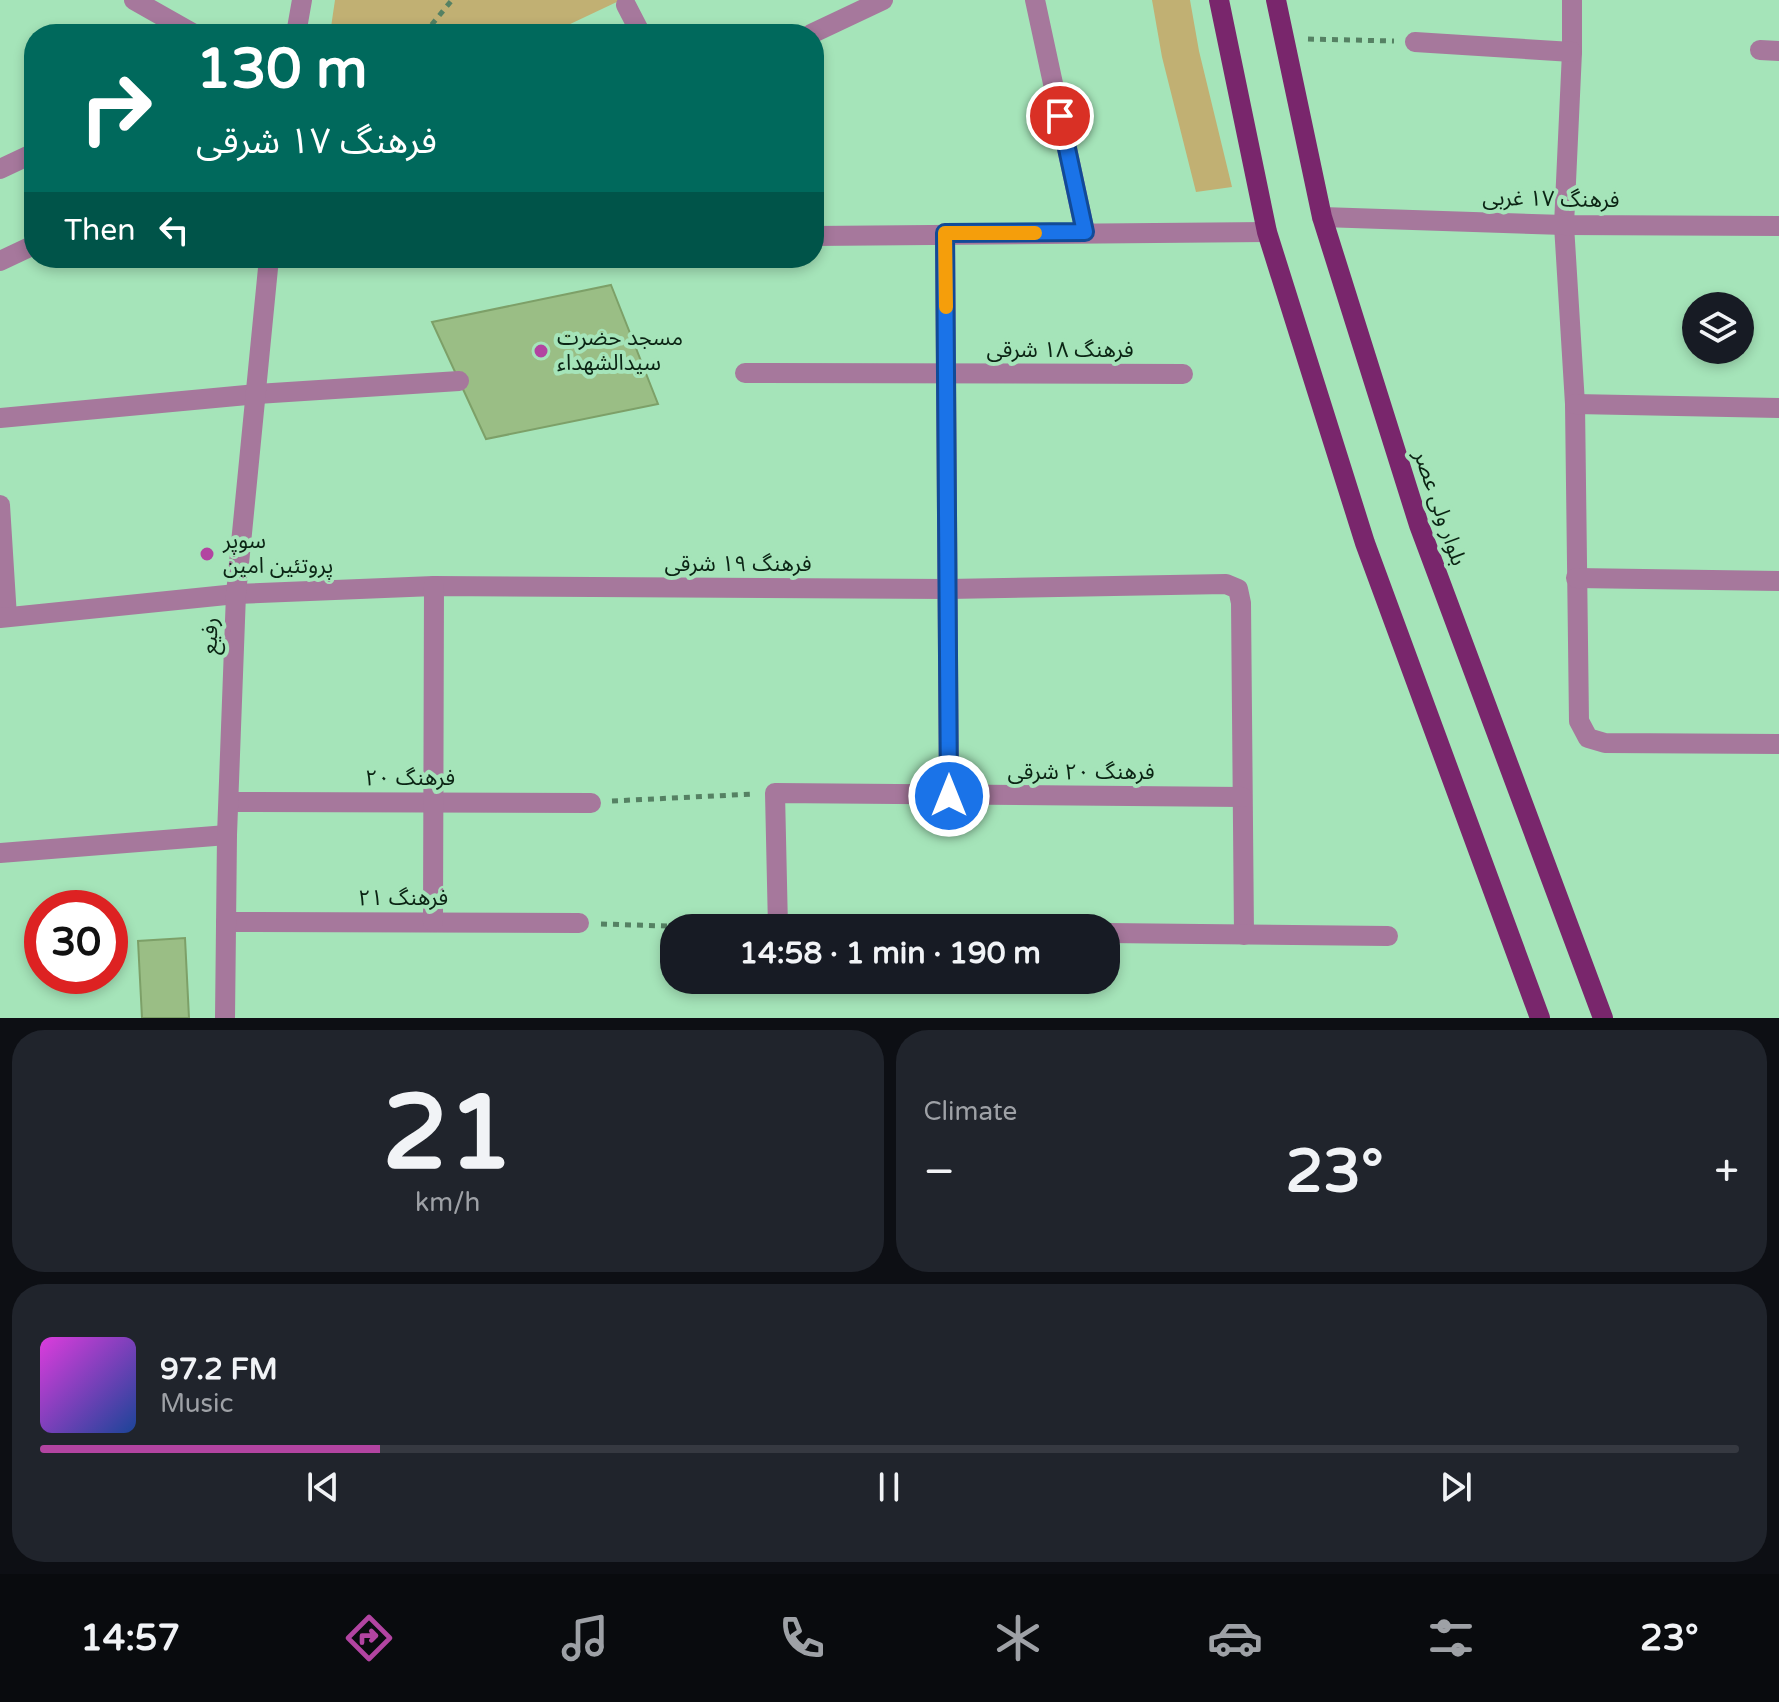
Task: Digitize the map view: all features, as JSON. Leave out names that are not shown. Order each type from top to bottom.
[{"type":"main road","points":[[1219,0],[1267,232],[1365,543],[1540,1018]]},
{"type":"main road","name":"بلوار ولی عصر","points":[[1276,0],[1322,217],[1419,525],[1603,1018]]},
{"type":"street","points":[[134,0],[176,24]]},
{"type":"street","points":[[298,24],[302,0]]},
{"type":"street","points":[[824,28],[883,0]]},
{"type":"street","points":[[1035,0],[1085,232]]},
{"type":"street","points":[[1572,0],[1564,225],[1575,404],[1579,721],[1588,738],[1605,743],[1779,744]]},
{"type":"street","points":[[626,5],[636,24]]},
{"type":"street","points":[[1415,42],[1572,52]]},
{"type":"street","points":[[0,169],[24,158]]},
{"type":"street","name":"فرهنگ ۱۷ غربی","points":[[1322,217],[1564,225],[1779,226]]},
{"type":"street","points":[[824,236],[1267,232]]},
{"type":"street","points":[[945,233],[949,796]]},
{"type":"street","points":[[0,261],[24,250]]},
{"type":"street","name":"رفیع","points":[[225,1018],[227,835],[236,594],[268,268]]},
{"type":"street","name":"فرهنگ ۱۸ شرقی","points":[[745,373],[1183,374]]},
{"type":"street","points":[[0,418],[257,394],[459,381]]},
{"type":"street","points":[[1575,404],[1779,408]]},
{"type":"street","points":[[0,505],[4,618]]},
{"type":"street","points":[[1576,578],[1779,581]]},
{"type":"street","name":"فرهنگ ۱۹ شرقی","points":[[4,618],[236,594],[434,586],[948,589],[1226,584],[1238,589],[1241,603],[1242,797]]},
{"type":"street","points":[[433,922],[434,586]]},
{"type":"street","points":[[775,793],[778,914]]},
{"type":"street","name":"فرهنگ ۲۰ شرقی","points":[[775,793],[1242,797]]},
{"type":"street","points":[[1242,797],[1244,935]]},
{"type":"street","name":"فرهنگ ۲۰","points":[[229,802],[591,803]]},
{"type":"street","points":[[0,853],[227,835]]},
{"type":"street","name":"فرهنگ ۲۱","points":[[226,922],[579,923]]},
{"type":"street","points":[[1120,933],[1388,936]]},
{"type":"path","points":[[432,24],[452,0]]},
{"type":"path","points":[[1283,39],[1415,42]]},
{"type":"path","points":[[591,803],[775,793]]},
{"type":"path","points":[[579,923],[660,926]]},
{"type":"shaded area","points":[[335,0],[621,0],[570,24],[331,24]]},
{"type":"shaded area","points":[[1152,0],[1190,0],[1232,187],[1196,192],[1162,57]]},
{"type":"building","name":"مسجد حضرت سیدالشهداء","points":[[611,285],[658,404],[486,439],[432,322]]},
{"type":"building","points":[[185,938],[189,1018],[142,1018],[138,941]]},
{"type":"slow traffic","points":[[946,307],[945,233],[1035,233]]},
{"type":"place","name":"مسجد حضرت سیدالشهداء","points":[[541,351]]},
{"type":"place","name":"سوپر پروتئین امین","points":[[207,554]]},
{"type":"route","points":[[949,796],[945,233],[1085,232],[1060,116]]}]
